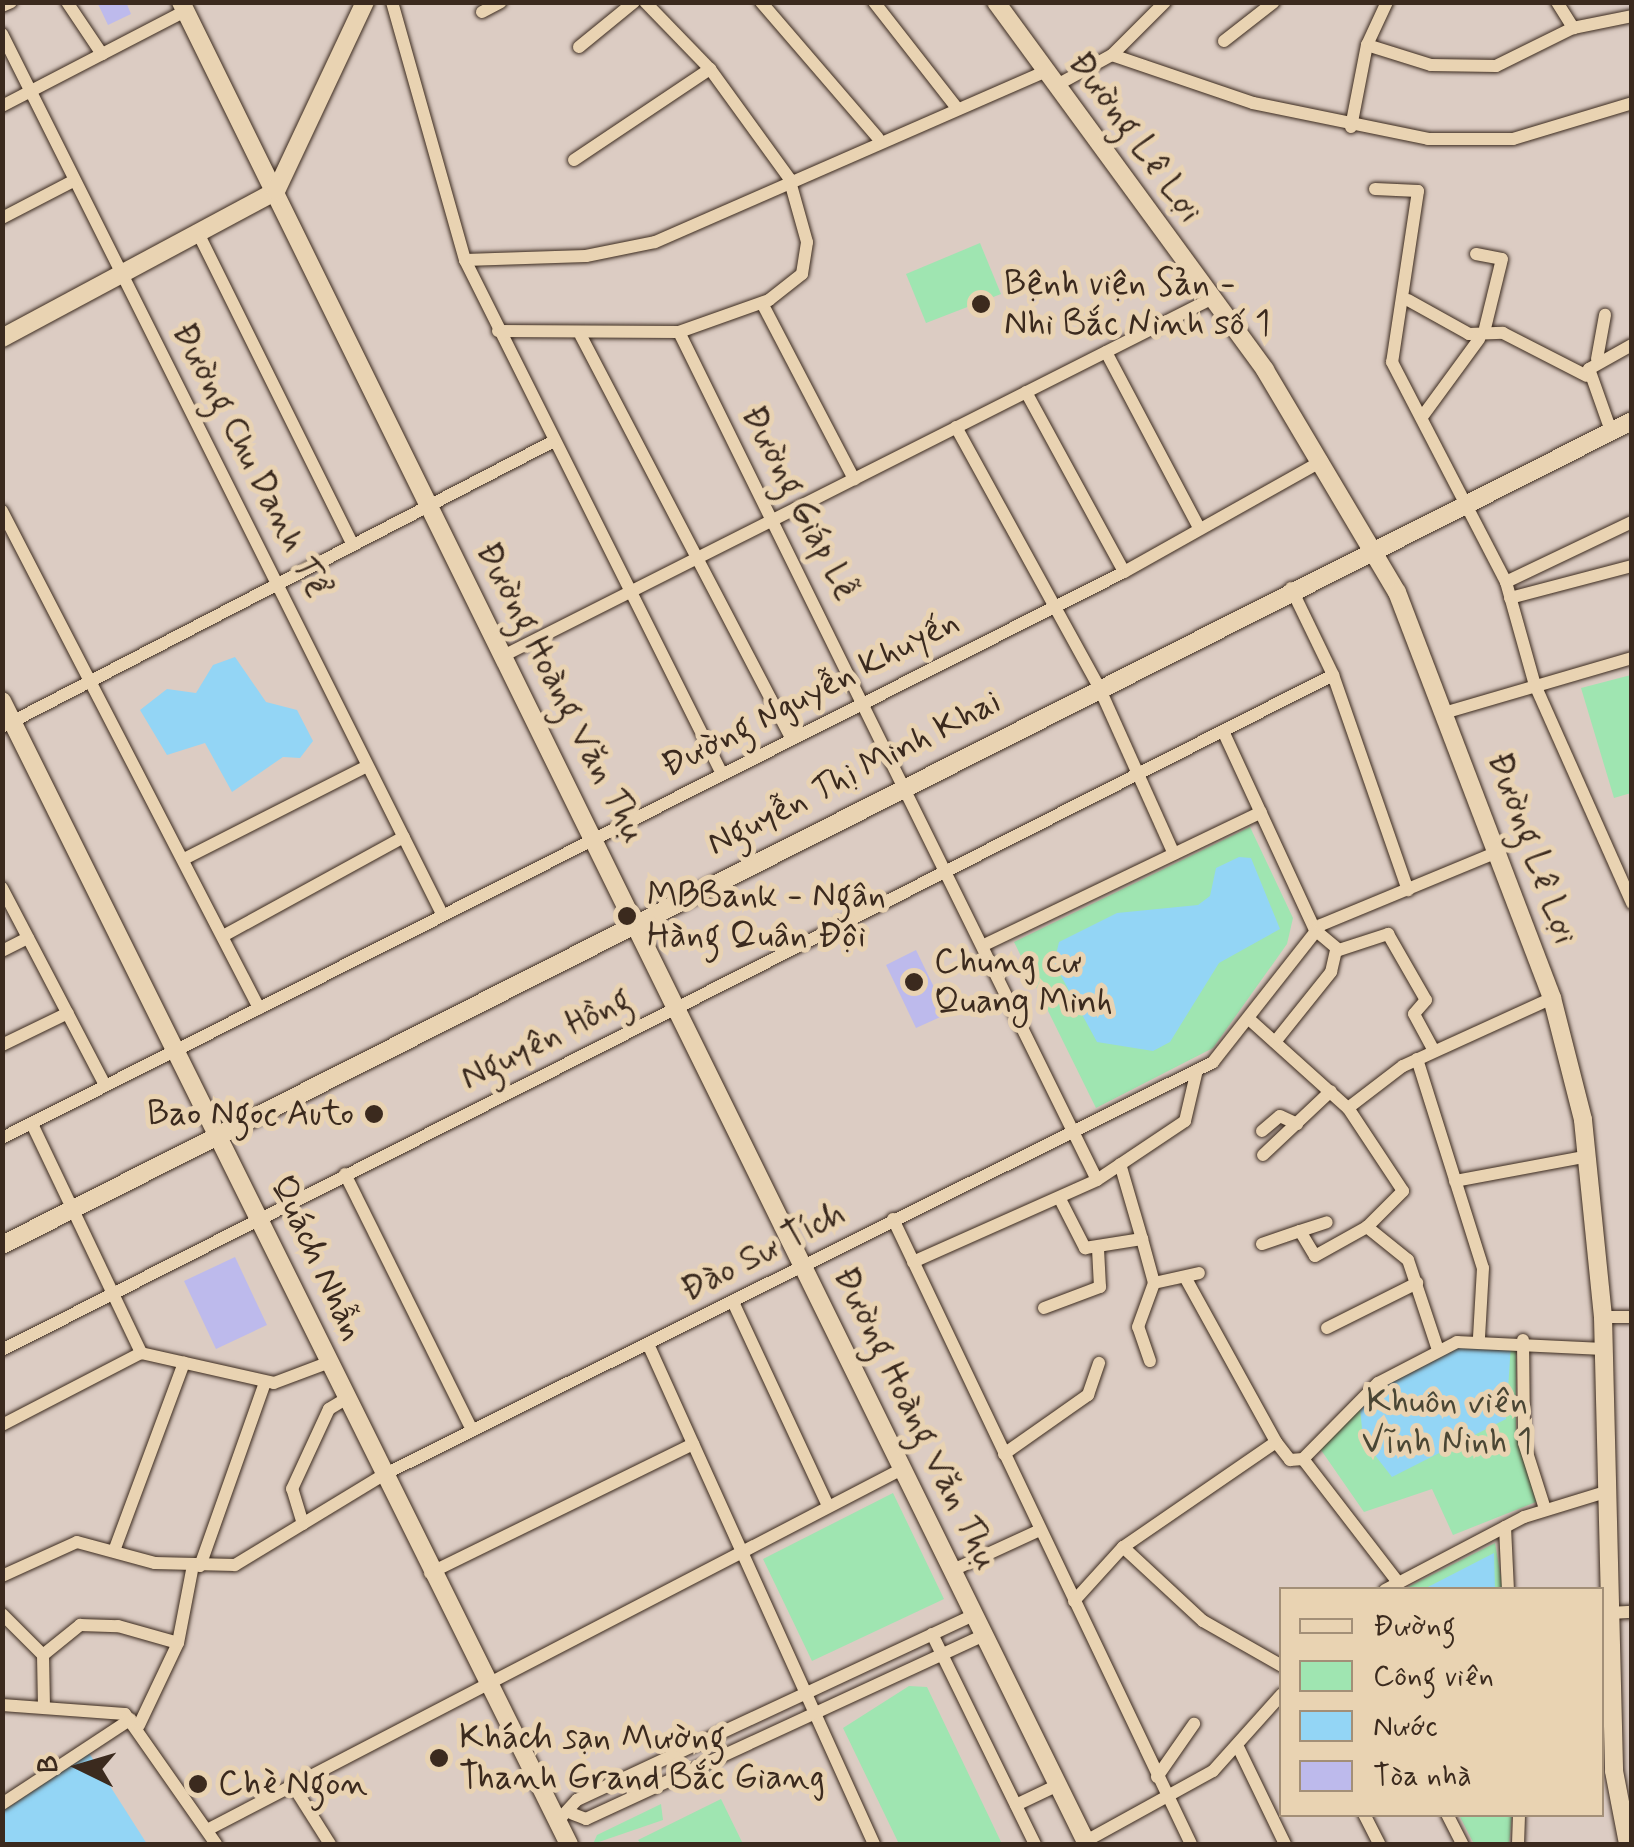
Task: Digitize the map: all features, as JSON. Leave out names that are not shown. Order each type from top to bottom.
[{"type":"street","points":[[2,6],[11,2]]},
{"type":"street","points":[[67,2],[102,54]]},
{"type":"street","points":[[2,338],[276,190],[365,2]]},
{"type":"street","points":[[482,12],[501,2]]},
{"type":"street","points":[[579,47],[634,2]]},
{"type":"street","points":[[498,331],[581,336],[679,332],[762,303],[795,282],[805,262],[789,178],[710,69],[645,2]]},
{"type":"street","points":[[761,2],[878,138]]},
{"type":"street","points":[[874,2],[956,108]]},
{"type":"street","name":"Đường Lê Lợi","points":[[996,2],[1213,298],[1322,462],[1372,548],[1447,712],[1552,998],[1588,1156],[1603,1317],[1614,1771],[1628,1844]]},
{"type":"street","points":[[465,260],[610,254],[721,218],[789,178],[878,138],[1112,54],[1165,2]]},
{"type":"street","points":[[1224,41],[1274,2]]},
{"type":"street","points":[[1351,126],[1366,46],[1387,2]]},
{"type":"street","points":[[1557,2],[1573,28]]},
{"type":"street","points":[[397,4],[465,260],[552,442],[721,772]]},
{"type":"street","points":[[2,106],[183,7]]},
{"type":"street","name":"Đường Hoàng Văn Thụ","points":[[183,7],[638,918],[744,1136],[746,1162],[806,1264],[1086,1843]]},
{"type":"street","points":[[1366,46],[1431,65],[1496,66],[1573,28],[1632,16]]},
{"type":"street","name":"Đường Chu Danh Tể","points":[[2,34],[442,914]]},
{"type":"street","points":[[1112,54],[1351,126],[1473,143],[1632,103]]},
{"type":"street","points":[[574,160],[710,69]]},
{"type":"street","points":[[2,218],[73,182]]},
{"type":"street","points":[[1375,188],[1418,191],[1408,300],[1391,354],[1470,500],[1506,582],[1535,685],[1632,904]]},
{"type":"street","points":[[198,233],[354,546]]},
{"type":"street","points":[[1422,417],[1482,333],[1502,259],[1476,254]]},
{"type":"street","points":[[505,655],[1213,298]]},
{"type":"street","points":[[1408,300],[1587,376],[1611,430]]},
{"type":"street","points":[[762,303],[854,480]]},
{"type":"street","points":[[1587,376],[1597,359],[1605,315]]},
{"type":"street","name":"Đường Giáp Lễ","points":[[679,332],[908,783],[1097,1180]]},
{"type":"street","points":[[581,336],[701,557],[790,735]]},
{"type":"street","points":[[1597,359],[1632,345]]},
{"type":"street","points":[[1106,352],[1199,528]]},
{"type":"street","points":[[1026,392],[1124,572]]},
{"type":"street","name":"Nguyễn Thị Minh Khai","points":[[2,1245],[1098,685],[1632,421]]},
{"type":"street","points":[[956,428],[1098,685],[1174,854]]},
{"type":"street","points":[[8,725],[552,442]]},
{"type":"street","name":"Đường Nguyễn Khuyến","points":[[2,1138],[865,697],[1124,572],[1322,462]]},
{"type":"street","points":[[2,511],[259,1008]]},
{"type":"street","points":[[1506,582],[1632,522]]},
{"type":"street","points":[[1510,598],[1632,566]]},
{"type":"street","points":[[1291,588],[1333,676],[1408,890]]},
{"type":"street","points":[[1447,712],[1632,658]]},
{"type":"street","name":"Nguyên Hồng","points":[[2,1350],[947,868],[1333,676]]},
{"type":"street","name":"Quách Nhẫn","points":[[2,700],[8,725],[180,1049],[263,1216],[480,1681],[565,1818],[569,1844]]},
{"type":"street","points":[[1223,730],[1315,930],[1336,950]]},
{"type":"street","points":[[184,859],[366,766]]},
{"type":"street","points":[[984,944],[1260,812]]},
{"type":"street","points":[[223,936],[404,837]]},
{"type":"street","name":"Đào Sư Tích","points":[[2,1576],[71,1543],[196,1565],[235,1565],[384,1475],[1222,1056],[1315,930],[1500,851]]},
{"type":"street","points":[[2,888],[104,1085]]},
{"type":"street","points":[[1336,950],[1388,934],[1426,1000],[1414,1014],[1434,1051]]},
{"type":"street","points":[[2,951],[28,938]]},
{"type":"street","points":[[1276,1042],[1331,972],[1336,950]]},
{"type":"street","points":[[1348,1108],[1417,1059],[1552,998]]},
{"type":"street","points":[[2,1046],[68,1012]]},
{"type":"street","points":[[1249,1018],[1348,1108],[1403,1191],[1367,1227],[1312,1256],[1300,1231]]},
{"type":"street","points":[[1417,1059],[1483,1268],[1479,1338]]},
{"type":"street","points":[[914,1262],[1062,1203],[1185,1121],[1197,1070]]},
{"type":"street","points":[[1263,1155],[1331,1091]]},
{"type":"street","points":[[1262,1131],[1282,1116],[1297,1124]]},
{"type":"street","points":[[32,1124],[141,1353]]},
{"type":"street","points":[[1456,1181],[1588,1156]]},
{"type":"street","points":[[1120,1164],[1154,1283],[1138,1328],[1150,1362]]},
{"type":"street","points":[[345,1174],[472,1430]]},
{"type":"street","points":[[1062,1203],[1080,1244],[1098,1248],[1142,1238]]},
{"type":"street","points":[[894,1220],[1191,1844]]},
{"type":"street","points":[[1262,1244],[1326,1222]]},
{"type":"street","points":[[1367,1227],[1399,1248],[1417,1282],[1438,1350]]},
{"type":"street","points":[[1044,1308],[1100,1287],[1098,1248]]},
{"type":"street","points":[[1154,1283],[1192,1275],[1276,1442],[1290,1460],[1303,1459],[1369,1390],[1438,1350],[1479,1338],[1604,1350]]},
{"type":"street","points":[[1327,1328],[1417,1282]]},
{"type":"street","points":[[733,1302],[828,1506]]},
{"type":"street","points":[[1603,1317],[1632,1317]]},
{"type":"street","points":[[1522,1340],[1524,1443],[1545,1509]]},
{"type":"street","points":[[648,1344],[744,1548],[874,1844]]},
{"type":"street","points":[[2,1425],[141,1353],[265,1382],[330,1362]]},
{"type":"street","points":[[1004,1454],[1088,1395],[1099,1362]]},
{"type":"street","points":[[114,1551],[184,1364]]},
{"type":"street","points":[[2,1804],[135,1722],[178,1643],[196,1565],[265,1382]]},
{"type":"street","points":[[303,1524],[292,1488],[328,1408],[347,1398]]},
{"type":"street","points":[[1074,1601],[1122,1547],[1276,1442]]},
{"type":"street","points":[[430,1573],[693,1444]]},
{"type":"street","points":[[1303,1459],[1391,1586],[1545,1509],[1606,1492]]},
{"type":"street","points":[[207,1830],[480,1681],[904,1468]]},
{"type":"street","points":[[1506,1527],[1508,1587]]},
{"type":"street","points":[[953,1570],[1040,1530]]},
{"type":"street","points":[[1122,1547],[1203,1622],[1279,1664]]},
{"type":"street","points":[[1610,1613],[1632,1612]]},
{"type":"street","points":[[2,1614],[43,1655],[44,1707]]},
{"type":"street","points":[[565,1818],[577,1800],[974,1615]]},
{"type":"street","points":[[43,1655],[88,1624],[178,1643]]},
{"type":"street","points":[[932,1634],[1035,1844]]},
{"type":"street","points":[[565,1818],[586,1819],[984,1635]]},
{"type":"street","points":[[1086,1843],[1240,1749],[1279,1698]]},
{"type":"street","points":[[2,1706],[44,1707],[135,1722],[216,1844]]},
{"type":"street","points":[[1157,1776],[1194,1724]]},
{"type":"street","points":[[1240,1749],[1284,1844]]},
{"type":"street","points":[[292,1784],[330,1844]]},
{"type":"street","points":[[1016,1804],[1058,1785]]},
{"type":"street","points":[[1366,1817],[1379,1844]]},
{"type":"street","points":[[1448,1817],[1462,1844]]},
{"type":"street","points":[[1518,1817],[1518,1844]]},
{"type":"green space","points":[[980,243],[1001,294],[926,323],[906,274]]},
{"type":"green space","points":[[1631,675],[1631,793],[1614,798],[1581,688]]},
{"type":"green space","points":[[1250,827],[1293,918],[1287,944],[1213,1048],[1096,1108],[1014,942]]},
{"type":"green space","name":"Khuôn viên Vĩnh Ninh 1","points":[[1516,1342],[1516,1432],[1536,1502],[1453,1535],[1432,1489],[1364,1512],[1321,1450],[1365,1398]]},
{"type":"green space","points":[[893,1493],[944,1599],[812,1661],[763,1559]]},
{"type":"green space","points":[[1495,1543],[1503,1587],[1408,1587]]},
{"type":"green space","points":[[909,1686],[927,1687],[1002,1844],[899,1844],[843,1728]]},
{"type":"green space","points":[[721,1799],[743,1844],[641,1844],[638,1840]]},
{"type":"green space","points":[[661,1804],[663,1820],[593,1844],[597,1835]]},
{"type":"green space","points":[[1460,1817],[1512,1817],[1509,1844],[1474,1844]]},
{"type":"water","points":[[235,657],[266,702],[297,710],[313,741],[300,758],[283,757],[232,792],[205,743],[167,755],[140,710],[167,689],[196,693],[213,665]]},
{"type":"water","points":[[1239,857],[1251,858],[1280,929],[1219,963],[1170,1042],[1153,1051],[1097,1042],[1054,963],[1059,942],[1117,913],[1198,905],[1210,896],[1216,868]]},
{"type":"water","points":[[1469,1344],[1511,1344],[1506,1419],[1392,1477],[1363,1440],[1360,1407],[1415,1363]]},
{"type":"water","points":[[1494,1553],[1495,1587],[1428,1587]]},
{"type":"water","points":[[89,1753],[147,1844],[3,1844],[3,1811]]},
{"type":"building","points":[[97,2],[126,2],[131,14],[108,25]]},
{"type":"building","name":"Chung cư Quang Minh","points":[[916,950],[947,1014],[916,1028],[886,965]]},
{"type":"building","points":[[235,1257],[267,1325],[216,1349],[184,1281]]},
{"type":"place","name":"Bệnh viện Sản - Nhi Bắc Ninh số 1","points":[[981,304]]},
{"type":"place","name":"MBBank - Ngân Hàng Quân Đội","points":[[627,916]]},
{"type":"place","name":"Chung cư Quang Minh","points":[[914,982]]},
{"type":"place","name":"Bao Ngoc Auto","points":[[374,1114]]},
{"type":"place","name":"Khách sạn Mường Thanh Grand Bắc Giang","points":[[439,1758]]},
{"type":"place","name":"Chè Ngon","points":[[198,1784]]}]
